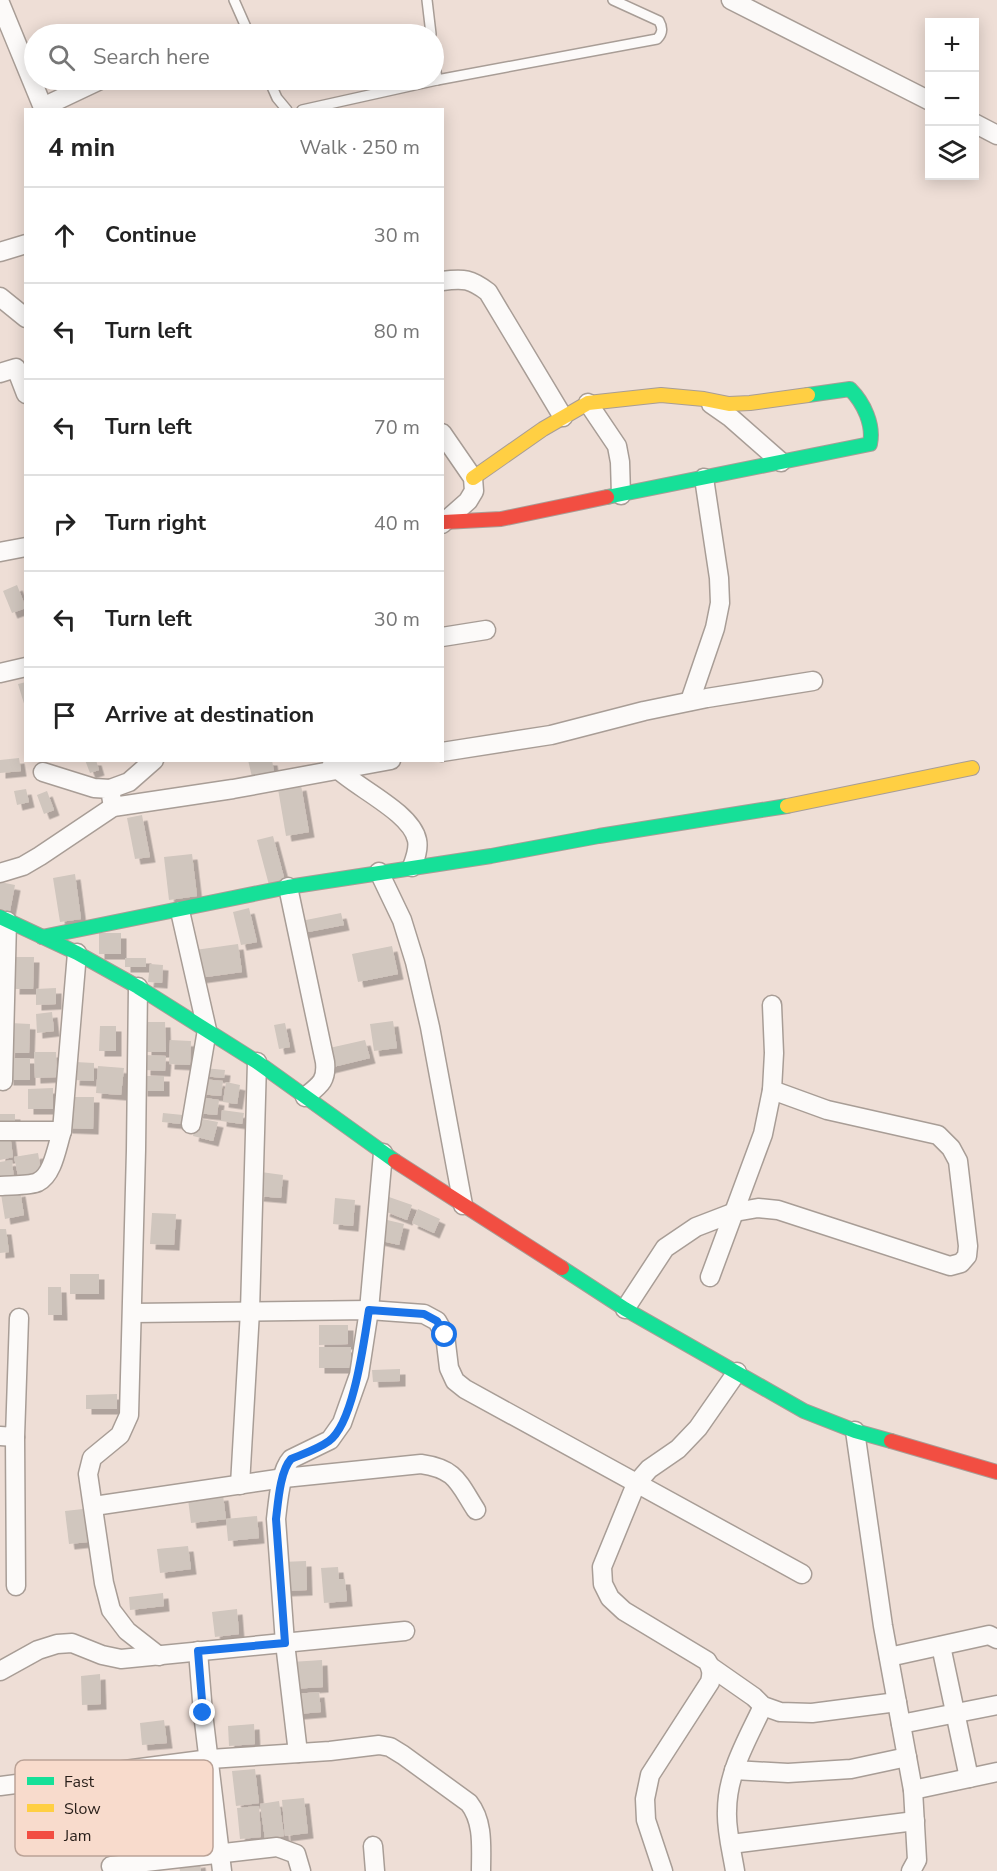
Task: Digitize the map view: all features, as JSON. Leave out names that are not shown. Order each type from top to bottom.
[{"type":"street","points":[[740,2],[925,98]]},
{"type":"street","points":[[0,3],[24,60]]},
{"type":"street","points":[[36,90],[44,108],[80,90]]},
{"type":"street","points":[[979,125],[997,135]]},
{"type":"street","points":[[0,252],[24,245]]},
{"type":"street","points":[[444,281],[474,281],[488,292],[563,417]]},
{"type":"street","points":[[0,297],[24,316]]},
{"type":"street","points":[[14,369],[24,390]]},
{"type":"street","points":[[444,523],[501,519],[870,444],[872,435],[871,427],[856,393],[850,389],[729,404],[661,395],[588,403],[513,448],[473,478]]},
{"type":"street","points":[[704,399],[731,418],[781,462]]},
{"type":"street","points":[[588,403],[617,446],[621,495]]},
{"type":"street","points":[[444,436],[473,478],[474,491],[468,501],[444,522]]},
{"type":"street","points":[[690,702],[716,628],[720,603],[719,578],[704,478]]},
{"type":"street","points":[[0,552],[24,547]]},
{"type":"street","points":[[444,637],[486,630]]},
{"type":"street","points":[[0,673],[24,667]]},
{"type":"street","points":[[444,752],[551,735],[690,702],[813,681]]},
{"type":"street","points":[[0,873],[23,866],[40,856],[152,762]]},
{"type":"street","points":[[43,772],[94,788],[111,798],[233,789],[332,765],[367,762]]},
{"type":"street","points":[[332,765],[407,821],[417,840],[417,850],[412,867]]},
{"type":"street","points":[[42,938],[288,887],[763,811],[972,768]]},
{"type":"street","points":[[379,872],[402,920],[415,962],[430,1027],[462,1205]]},
{"type":"street","points":[[288,887],[326,1074],[321,1084],[305,1097]]},
{"type":"street","points":[[180,910],[207,1030],[191,1124]]},
{"type":"street","points":[[3,1081],[4,919],[77,953],[138,987],[257,1062],[383,1153],[625,1309],[804,1411],[855,1431],[997,1472]]},
{"type":"street","points":[[0,1186],[38,1182],[51,1169],[62,1131],[77,953]]},
{"type":"street","points":[[138,987],[133,1312],[129,1415],[120,1435],[92,1458],[88,1474],[104,1583],[111,1610],[127,1631],[159,1656]]},
{"type":"street","points":[[710,1277],[763,1134],[772,1090],[774,1053],[772,1005]]},
{"type":"street","points":[[240,1485],[250,1311],[257,1062]]},
{"type":"street","points":[[625,1309],[665,1248],[696,1227],[735,1212],[758,1208],[778,1210],[950,1266],[961,1263],[967,1256],[968,1246],[958,1161],[951,1148],[938,1135],[827,1110],[772,1090]]},
{"type":"street","points":[[0,1131],[62,1131]]},
{"type":"street","points":[[298,1753],[285,1643],[276,1519],[278,1499],[287,1464],[291,1459],[330,1440],[342,1423],[359,1375],[369,1310],[383,1153]]},
{"type":"street","points":[[133,1312],[369,1310],[424,1314],[437,1321],[445,1335],[449,1368],[455,1381],[465,1389],[802,1574]]},
{"type":"street","points":[[16,1586],[8,1436],[19,1318]]},
{"type":"street","points":[[736,1372],[698,1428],[678,1449],[649,1469],[636,1484],[602,1567],[603,1584],[610,1598],[624,1611],[707,1661],[711,1667],[754,1697],[763,1706],[780,1712],[812,1713],[897,1702]]},
{"type":"street","points":[[855,1431],[889,1657],[913,1790],[917,1860],[911,1871]]},
{"type":"street","points":[[94,1506],[284,1478],[421,1464],[438,1466],[452,1473],[476,1510]]},
{"type":"street","points":[[0,1671],[38,1650],[57,1644],[72,1643],[102,1655],[121,1659],[405,1631]]},
{"type":"street","points":[[889,1657],[988,1635],[997,1639]]},
{"type":"street","points":[[941,1646],[969,1778]]},
{"type":"street","points":[[198,1651],[210,1759]]},
{"type":"street","points":[[663,1871],[646,1820],[645,1799],[650,1775],[710,1682],[711,1667]]},
{"type":"street","points":[[901,1724],[997,1705]]},
{"type":"street","points":[[735,1871],[727,1812],[734,1770],[763,1706]]},
{"type":"street","points":[[202,1760],[380,1745],[390,1747],[469,1803],[475,1810],[480,1824],[481,1871]]},
{"type":"street","points":[[734,1770],[788,1773],[851,1769],[907,1757]]},
{"type":"street","points":[[913,1790],[997,1772]]},
{"type":"street","points":[[0,1786],[15,1784]]},
{"type":"street","points":[[213,1787],[221,1862]]},
{"type":"street","points":[[731,1845],[915,1821]]},
{"type":"street","points":[[373,1846],[375,1871]]},
{"type":"street","points":[[111,1866],[221,1862],[277,1847],[296,1854],[301,1871]]},
{"type":"lane","points":[[234,0],[245,24]]},
{"type":"lane","points":[[427,0],[430,24]]},
{"type":"lane","points":[[444,79],[657,39],[661,34],[662,27],[659,21],[613,0]]},
{"type":"lane","points":[[273,90],[285,108]]},
{"type":"lane","points":[[311,108],[392,90]]},
{"type":"building","points":[[17,585],[24,609],[12,613],[3,591]]},
{"type":"building","points":[[24,682],[24,704],[18,684]]},
{"type":"building","points":[[19,758],[21,771],[0,773],[0,760]]},
{"type":"building","points":[[86,762],[97,762],[99,770],[90,773]]},
{"type":"building","points":[[248,762],[272,762],[274,772],[252,777]]},
{"type":"building","points":[[301,785],[309,832],[286,836],[278,789]]},
{"type":"building","points":[[26,789],[29,802],[17,805],[14,791]]},
{"type":"building","points":[[47,791],[54,810],[44,814],[37,795]]},
{"type":"building","points":[[142,815],[150,857],[135,859],[127,818]]},
{"type":"building","points":[[273,836],[285,881],[269,885],[257,840]]},
{"type":"building","points":[[192,854],[197,896],[169,900],[164,857]]},
{"type":"building","points":[[75,874],[81,919],[60,922],[53,878]]},
{"type":"building","points":[[0,882],[15,885],[10,911],[0,909]]},
{"type":"building","points":[[249,908],[257,942],[241,945],[233,912]]},
{"type":"building","points":[[341,913],[344,925],[303,933],[301,921]]},
{"type":"building","points":[[99,933],[121,933],[121,954],[99,954]]},
{"type":"building","points":[[238,944],[242,972],[199,978],[195,950]]},
{"type":"building","points":[[392,946],[398,974],[358,982],[352,954]]},
{"type":"building","points":[[15,957],[34,957],[33,989],[14,989]]},
{"type":"building","points":[[125,958],[146,958],[146,967],[125,967]]},
{"type":"building","points":[[150,964],[163,965],[162,983],[148,982]]},
{"type":"building","points":[[56,988],[56,1004],[36,1005],[36,989]]},
{"type":"building","points":[[52,1012],[54,1031],[37,1033],[36,1014]]},
{"type":"building","points":[[393,1021],[397,1048],[374,1051],[370,1024]]},
{"type":"building","points":[[146,1022],[165,1022],[166,1052],[146,1052]]},
{"type":"building","points":[[10,1023],[30,1024],[29,1053],[9,1053]]},
{"type":"building","points":[[285,1023],[290,1047],[279,1049],[274,1025]]},
{"type":"building","points":[[100,1026],[116,1026],[116,1051],[99,1051]]},
{"type":"building","points":[[170,1040],[191,1041],[190,1065],[169,1064]]},
{"type":"building","points":[[365,1040],[370,1058],[329,1068],[325,1049]]},
{"type":"building","points":[[34,1052],[56,1052],[57,1077],[35,1078]]},
{"type":"building","points":[[145,1055],[166,1056],[165,1071],[145,1070]]},
{"type":"building","points":[[8,1058],[30,1058],[30,1080],[8,1080]]},
{"type":"building","points":[[75,1062],[94,1063],[94,1081],[74,1080]]},
{"type":"building","points":[[98,1066],[124,1068],[121,1095],[96,1093]]},
{"type":"building","points":[[204,1068],[225,1070],[224,1078],[203,1076]]},
{"type":"building","points":[[142,1076],[164,1076],[164,1091],[142,1091]]},
{"type":"building","points":[[202,1079],[223,1081],[221,1096],[200,1094]]},
{"type":"building","points":[[226,1082],[240,1085],[237,1104],[223,1102]]},
{"type":"building","points":[[53,1088],[53,1109],[28,1109],[28,1089]]},
{"type":"building","points":[[67,1097],[94,1097],[93,1129],[67,1128]]},
{"type":"building","points":[[199,1097],[219,1100],[217,1115],[197,1113]]},
{"type":"building","points":[[222,1110],[244,1113],[242,1124],[221,1121]]},
{"type":"building","points":[[163,1113],[183,1115],[182,1124],[162,1122]]},
{"type":"building","points":[[0,1114],[15,1114],[15,1126],[0,1126]]},
{"type":"building","points":[[197,1118],[218,1122],[213,1141],[193,1136]]},
{"type":"building","points":[[10,1134],[13,1157],[0,1160],[0,1135]]},
{"type":"building","points":[[38,1153],[42,1176],[19,1180],[14,1157]]},
{"type":"building","points":[[12,1160],[14,1180],[0,1181],[0,1162]]},
{"type":"building","points":[[261,1172],[283,1175],[281,1198],[258,1196]]},
{"type":"building","points":[[20,1191],[24,1215],[5,1219],[1,1194]]},
{"type":"building","points":[[389,1197],[412,1205],[407,1220],[384,1211]]},
{"type":"building","points":[[335,1198],[355,1200],[353,1226],[333,1224]]},
{"type":"building","points":[[418,1209],[440,1219],[434,1233],[412,1223]]},
{"type":"building","points":[[152,1213],[176,1214],[174,1245],[150,1244]]},
{"type":"building","points":[[383,1219],[404,1224],[399,1245],[378,1240]]},
{"type":"building","points":[[0,1229],[6,1229],[9,1252],[0,1253]]},
{"type":"building","points":[[70,1274],[99,1274],[99,1294],[70,1294]]},
{"type":"building","points":[[48,1287],[61,1287],[62,1315],[48,1315]]},
{"type":"building","points":[[319,1325],[348,1325],[348,1344],[319,1345]]},
{"type":"building","points":[[319,1347],[351,1347],[351,1368],[319,1368]]},
{"type":"building","points":[[400,1369],[400,1381],[373,1382],[372,1370]]},
{"type":"building","points":[[117,1394],[117,1409],[86,1409],[86,1395]]},
{"type":"building","points":[[223,1495],[226,1519],[191,1523],[188,1499]]},
{"type":"building","points":[[83,1509],[88,1542],[69,1544],[65,1511]]},
{"type":"building","points":[[257,1516],[259,1538],[228,1541],[226,1519]]},
{"type":"building","points":[[188,1546],[191,1569],[160,1573],[157,1549]]},
{"type":"building","points":[[306,1561],[307,1590],[282,1591],[282,1562]]},
{"type":"building","points":[[338,1567],[339,1579],[345,1579],[347,1601],[324,1603],[321,1568]]},
{"type":"building","points":[[163,1593],[164,1606],[130,1610],[129,1597]]},
{"type":"building","points":[[237,1609],[239,1634],[215,1637],[212,1612]]},
{"type":"building","points":[[322,1660],[323,1687],[292,1689],[291,1662]]},
{"type":"building","points":[[100,1674],[101,1704],[82,1705],[81,1676]]},
{"type":"building","points":[[319,1692],[321,1712],[298,1714],[296,1694]]},
{"type":"building","points":[[164,1720],[167,1743],[142,1745],[140,1723]]},
{"type":"building","points":[[254,1724],[255,1744],[229,1746],[228,1726]]},
{"type":"building","points":[[255,1769],[259,1803],[236,1806],[232,1771]]},
{"type":"building","points":[[304,1798],[308,1833],[285,1836],[282,1800]]},
{"type":"building","points":[[279,1801],[284,1836],[265,1839],[260,1804]]},
{"type":"building","points":[[259,1806],[261,1837],[240,1839],[237,1808]]},
{"type":"building","points":[[213,1812],[216,1840],[213,1840]]},
{"type":"building","points":[[200,1862],[201,1871],[180,1871],[179,1865]]},
{"type":"traffic: fast","points":[[607,497],[870,444],[871,429],[867,415],[860,401],[850,389],[808,395]]},
{"type":"traffic: fast","points":[[42,937],[288,887],[491,856],[787,806]]},
{"type":"traffic: fast","points":[[0,917],[77,953],[138,987],[257,1062],[395,1161]]},
{"type":"traffic: fast","points":[[562,1268],[625,1309],[804,1411],[855,1431],[891,1441]]},
{"type":"traffic: slow","points":[[473,478],[543,429],[588,403],[661,395],[729,404],[808,395]]},
{"type":"traffic: slow","points":[[787,806],[972,768]]},
{"type":"traffic: jam","points":[[444,522],[501,519],[607,497]]},
{"type":"traffic: jam","points":[[395,1161],[562,1268]]},
{"type":"traffic: jam","points":[[891,1441],[997,1472]]},
{"type":"route","points":[[203,1713],[198,1651],[285,1643],[276,1519],[278,1499],[287,1464],[291,1459],[330,1440],[342,1423],[359,1375],[369,1310],[424,1314],[437,1321],[445,1335]]}]
